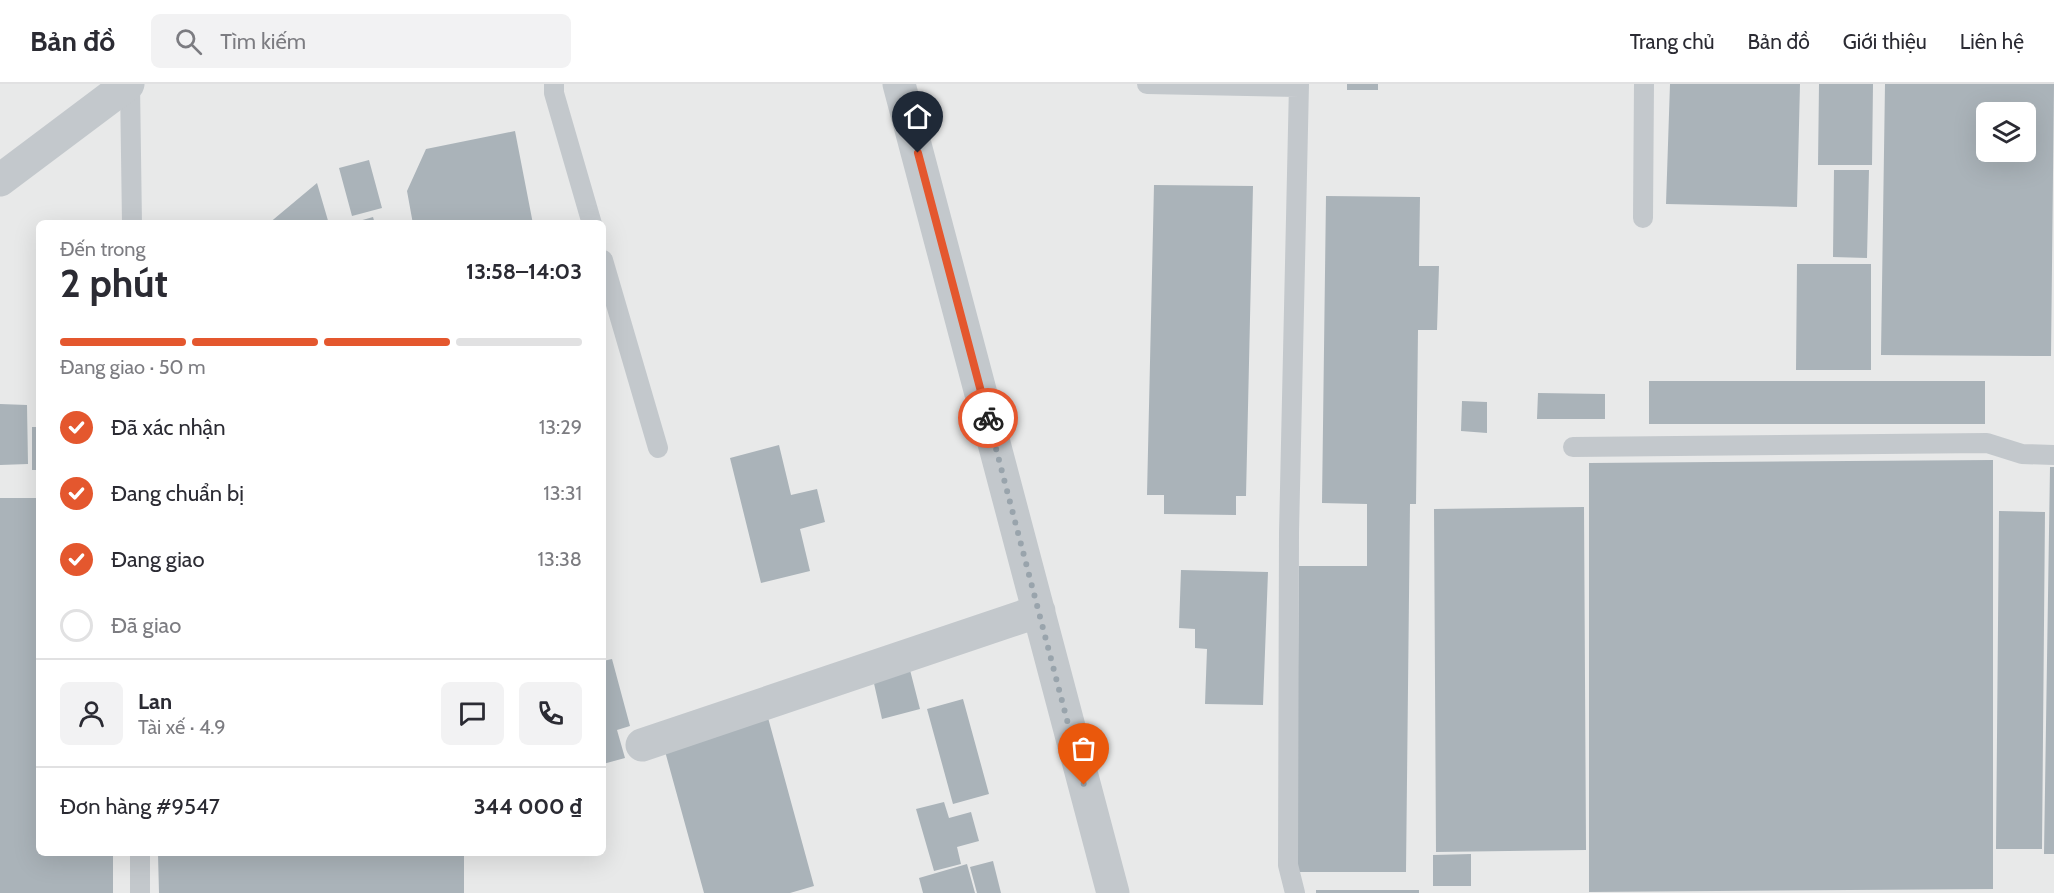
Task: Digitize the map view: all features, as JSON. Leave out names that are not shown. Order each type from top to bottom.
[{"type":"street","points":[[0,180],[129,84]]},
{"type":"street","points":[[899,84],[1113,893]]},
{"type":"street","points":[[642,745],[1039,611]]},
{"type":"lane","points":[[129,84],[132,220]]},
{"type":"lane","points":[[554,84],[554,93],[591,220]]},
{"type":"lane","points":[[1147,84],[1299,85],[1289,533],[1288,865],[1295,893]]},
{"type":"lane","points":[[1643,218],[1644,84]]},
{"type":"lane","points":[[606,270],[658,448]]},
{"type":"lane","points":[[1573,447],[1987,443],[2022,454],[2054,455]]},
{"type":"lane","points":[[140,856],[140,893]]},
{"type":"shaded area","points":[[0,84],[2054,84],[2054,893],[0,893]]},
{"type":"building","points":[[1347,84],[1378,84],[1378,90],[1347,90]]},
{"type":"building","points":[[1670,84],[1800,84],[1797,207],[1666,204]]},
{"type":"building","points":[[1819,84],[1873,84],[1872,165],[1818,165]]},
{"type":"building","points":[[1885,84],[2054,84],[2051,356],[1881,355]]},
{"type":"building","points":[[515,131],[532,220],[412,220],[407,191],[426,149]]},
{"type":"building","points":[[369,160],[382,208],[352,216],[339,168]]},
{"type":"building","points":[[1834,170],[1869,170],[1867,258],[1833,257]]},
{"type":"building","points":[[317,183],[328,220],[273,220]]},
{"type":"building","points":[[1154,185],[1253,186],[1246,496],[1236,496],[1236,515],[1164,514],[1164,495],[1147,495]]},
{"type":"building","points":[[1326,196],[1420,197],[1419,266],[1439,266],[1437,330],[1418,330],[1416,504],[1410,504],[1406,872],[1296,872],[1299,566],[1367,566],[1367,504],[1322,503]]},
{"type":"building","points":[[1797,264],[1871,264],[1871,370],[1796,370]]},
{"type":"building","points":[[1649,381],[1985,381],[1985,424],[1649,424]]},
{"type":"building","points":[[1538,393],[1605,394],[1605,419],[1537,419]]},
{"type":"building","points":[[1462,401],[1487,402],[1487,433],[1461,431]]},
{"type":"building","points":[[0,404],[27,405],[28,464],[0,465]]},
{"type":"building","points":[[32,427],[36,427],[36,470],[32,470]]},
{"type":"building","points":[[779,445],[791,495],[817,489],[825,522],[800,529],[810,571],[761,583],[730,458]]},
{"type":"building","points":[[1993,460],[1993,889],[1589,892],[1589,463]]},
{"type":"building","points":[[2050,467],[2054,467],[2054,854],[2044,854]]},
{"type":"building","points":[[0,498],[36,498],[36,856],[113,856],[113,893],[0,893]]},
{"type":"building","points":[[1584,507],[1586,850],[1436,852],[1434,509]]},
{"type":"building","points":[[1999,511],[2045,512],[2042,849],[1996,849]]},
{"type":"building","points":[[1181,570],[1268,572],[1263,705],[1205,704],[1207,649],[1195,648],[1195,629],[1179,628]]},
{"type":"building","points":[[612,659],[630,726],[617,730],[625,758],[606,763],[606,660]]},
{"type":"building","points":[[910,670],[920,709],[882,719],[873,679]]},
{"type":"building","points":[[963,699],[989,794],[953,804],[927,709]]},
{"type":"building","points":[[767,714],[814,886],[790,893],[704,893],[663,744]]},
{"type":"building","points":[[944,802],[949,818],[971,812],[979,841],[957,847],[961,864],[934,871],[916,809]]},
{"type":"building","points":[[1471,854],[1471,886],[1433,886],[1433,855]]},
{"type":"building","points":[[158,856],[464,856],[464,893],[159,893]]},
{"type":"building","points":[[993,861],[1001,893],[977,893],[970,867]]},
{"type":"building","points":[[967,864],[975,893],[923,893],[919,878]]},
{"type":"building","points":[[1316,890],[1419,890],[1419,893],[1316,893]]},
{"type":"way so far","points":[[988,418],[1084,785]]},
{"type":"route","points":[[918,153],[988,418]]}]
